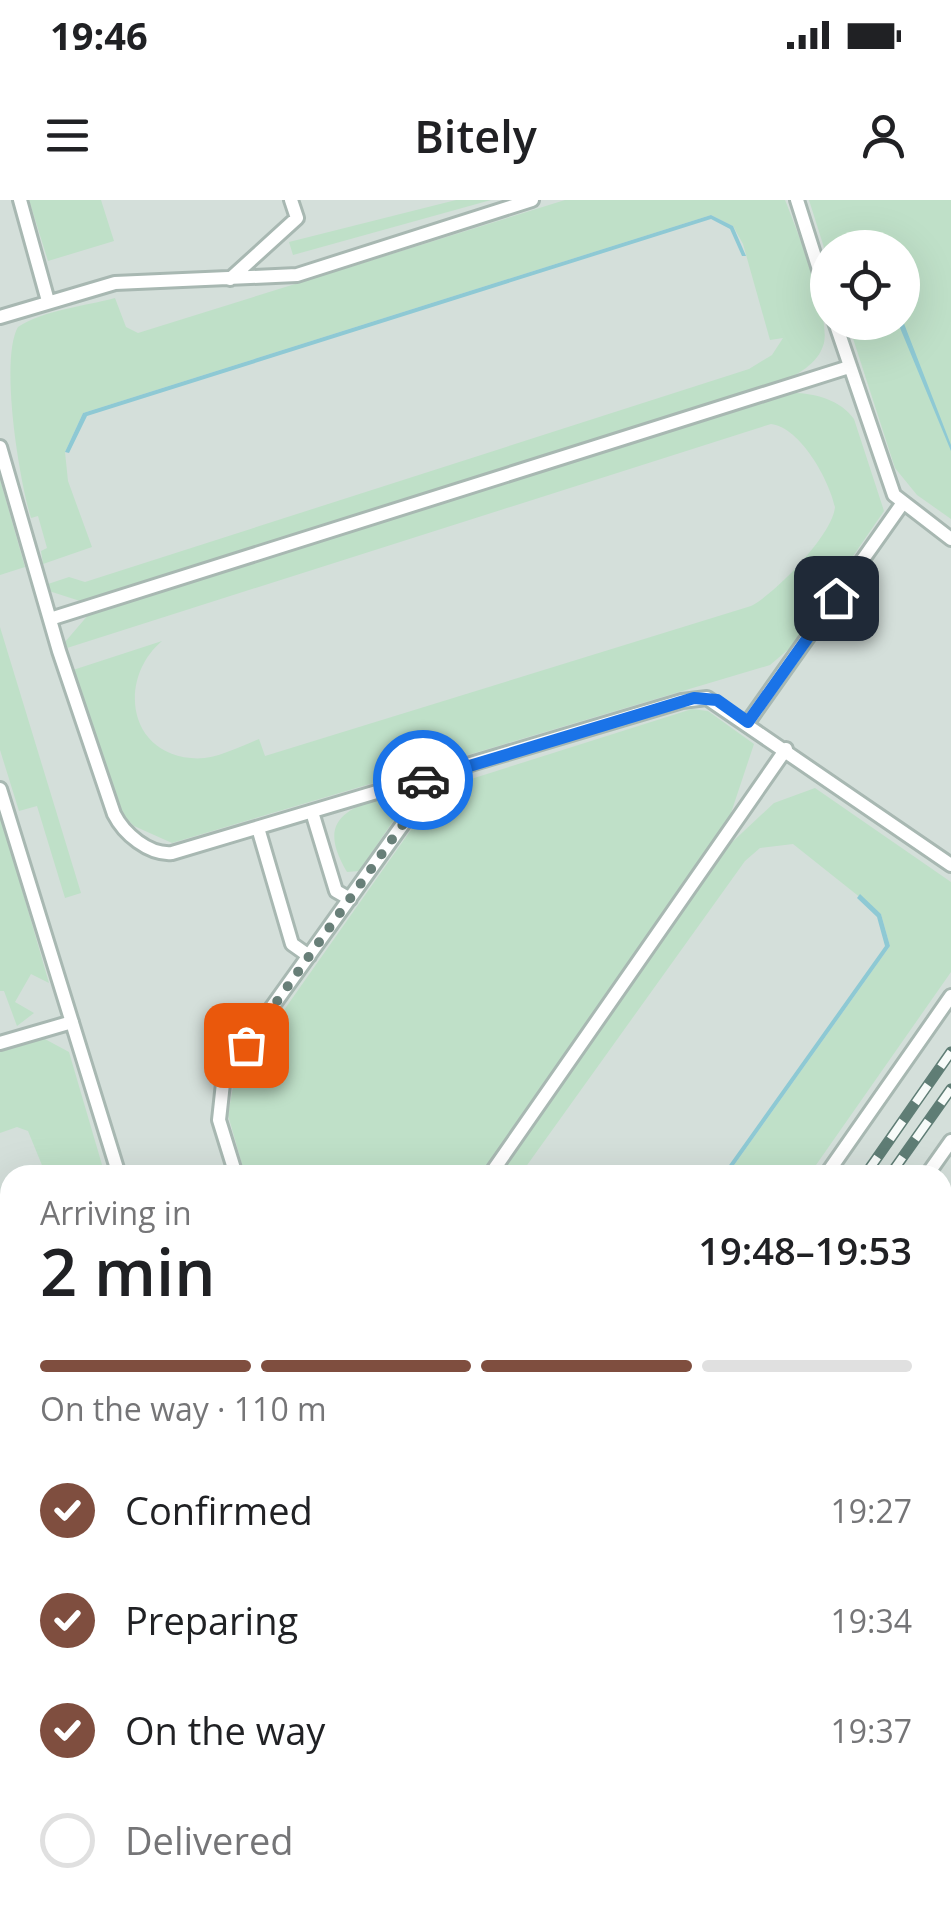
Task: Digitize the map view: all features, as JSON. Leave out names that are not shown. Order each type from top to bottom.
[{"type":"lane","points":[[20,200],[48,302]]},
{"type":"lane","points":[[230,279],[297,218],[291,200]]},
{"type":"lane","points":[[0,317],[115,283],[297,275],[532,200]]},
{"type":"lane","points":[[797,200],[810,241]]},
{"type":"lane","points":[[841,340],[888,480],[902,504],[951,539]]},
{"type":"lane","points":[[50,619],[849,367]]},
{"type":"lane","points":[[0,447],[59,651],[114,814],[125,832],[162,854],[694,698],[717,700],[951,865]]},
{"type":"lane","points":[[748,722],[902,504]]},
{"type":"lane","points":[[497,1165],[786,749]]},
{"type":"lane","points":[[233,1165],[219,1120],[224,1074],[413,810],[412,783]]},
{"type":"lane","points":[[0,789],[116,1165]]},
{"type":"lane","points":[[312,812],[336,891],[350,899]]},
{"type":"lane","points":[[258,828],[292,944],[309,956]]},
{"type":"lane","points":[[833,1165],[951,996]]},
{"type":"lane","points":[[0,1042],[72,1022]]},
{"type":"lane","points":[[934,1165],[951,1141]]},
{"type":"shaded area","points":[[0,200],[951,200],[951,1165],[0,1165]]},
{"type":"green space","points":[[29,200],[101,200],[114,241],[48,261]]},
{"type":"green space","points":[[456,200],[491,200],[293,255],[289,242]]},
{"type":"green space","points":[[565,200],[785,200],[810,271],[810,340],[824,340],[820,352],[806,368],[781,382],[80,601],[49,591],[48,584],[69,577],[85,582],[749,369],[772,355],[783,338],[770,340],[743,244],[733,226],[711,215],[83,413],[65,452],[68,481],[92,547],[43,564],[41,551],[47,548],[38,516],[31,518],[13,418],[11,364],[18,327],[52,312],[115,298],[126,327],[138,333]]},
{"type":"green space","points":[[809,200],[951,200],[951,519],[917,495],[895,468],[854,340],[920,340],[920,230],[818,230]]},
{"type":"green space","points":[[788,393],[825,398],[854,419],[884,511],[790,648],[770,665],[172,843],[134,826],[121,813],[73,670],[162,641],[148,656],[135,692],[142,728],[153,742],[169,753],[199,758],[225,753],[259,739],[265,756],[751,606],[802,562],[825,532],[835,507],[827,483],[803,445],[771,424],[67,648],[65,642],[89,614]]},
{"type":"green space","points":[[0,479],[25,567],[0,575]]},
{"type":"green space","points":[[0,627],[81,893],[65,898],[37,806],[19,811],[0,750]]},
{"type":"green space","points":[[692,709],[708,711],[754,744],[730,816],[489,1165],[242,1165],[228,1115],[234,1081],[432,800],[452,785]]},
{"type":"green space","points":[[815,788],[951,882],[951,972],[816,1165],[734,1165],[890,946],[881,914],[793,844],[760,848],[745,861],[527,1165],[506,1165],[728,846],[774,803]]},
{"type":"green space","points":[[382,796],[395,802],[398,814],[359,871],[347,872],[335,843],[338,823],[354,808]]},
{"type":"green space","points":[[0,813],[49,983],[31,974],[15,1002],[34,1013],[17,1026],[4,991],[0,991]]},
{"type":"green space","points":[[43,1038],[69,1052],[102,1165],[42,1165],[28,1131],[17,1127],[0,1133],[0,1051]]},
{"type":"water","points":[[711,215],[733,226],[746,256],[742,256],[730,229],[711,219],[87,416],[69,453],[65,452],[83,413]]},
{"type":"water","points":[[905,340],[910,340],[951,451]]},
{"type":"water","points":[[860,894],[881,914],[890,946],[734,1165],[729,1165],[885,946],[877,917],[857,898]]},
{"type":"railway","points":[[872,1165],[951,1052]]},
{"type":"railway","points":[[897,1165],[951,1089]]},
{"type":"way so far","points":[[246,1045],[413,810],[412,783],[423,780]]},
{"type":"route","points":[[423,780],[694,698],[717,700],[748,722],[836,598]]}]
